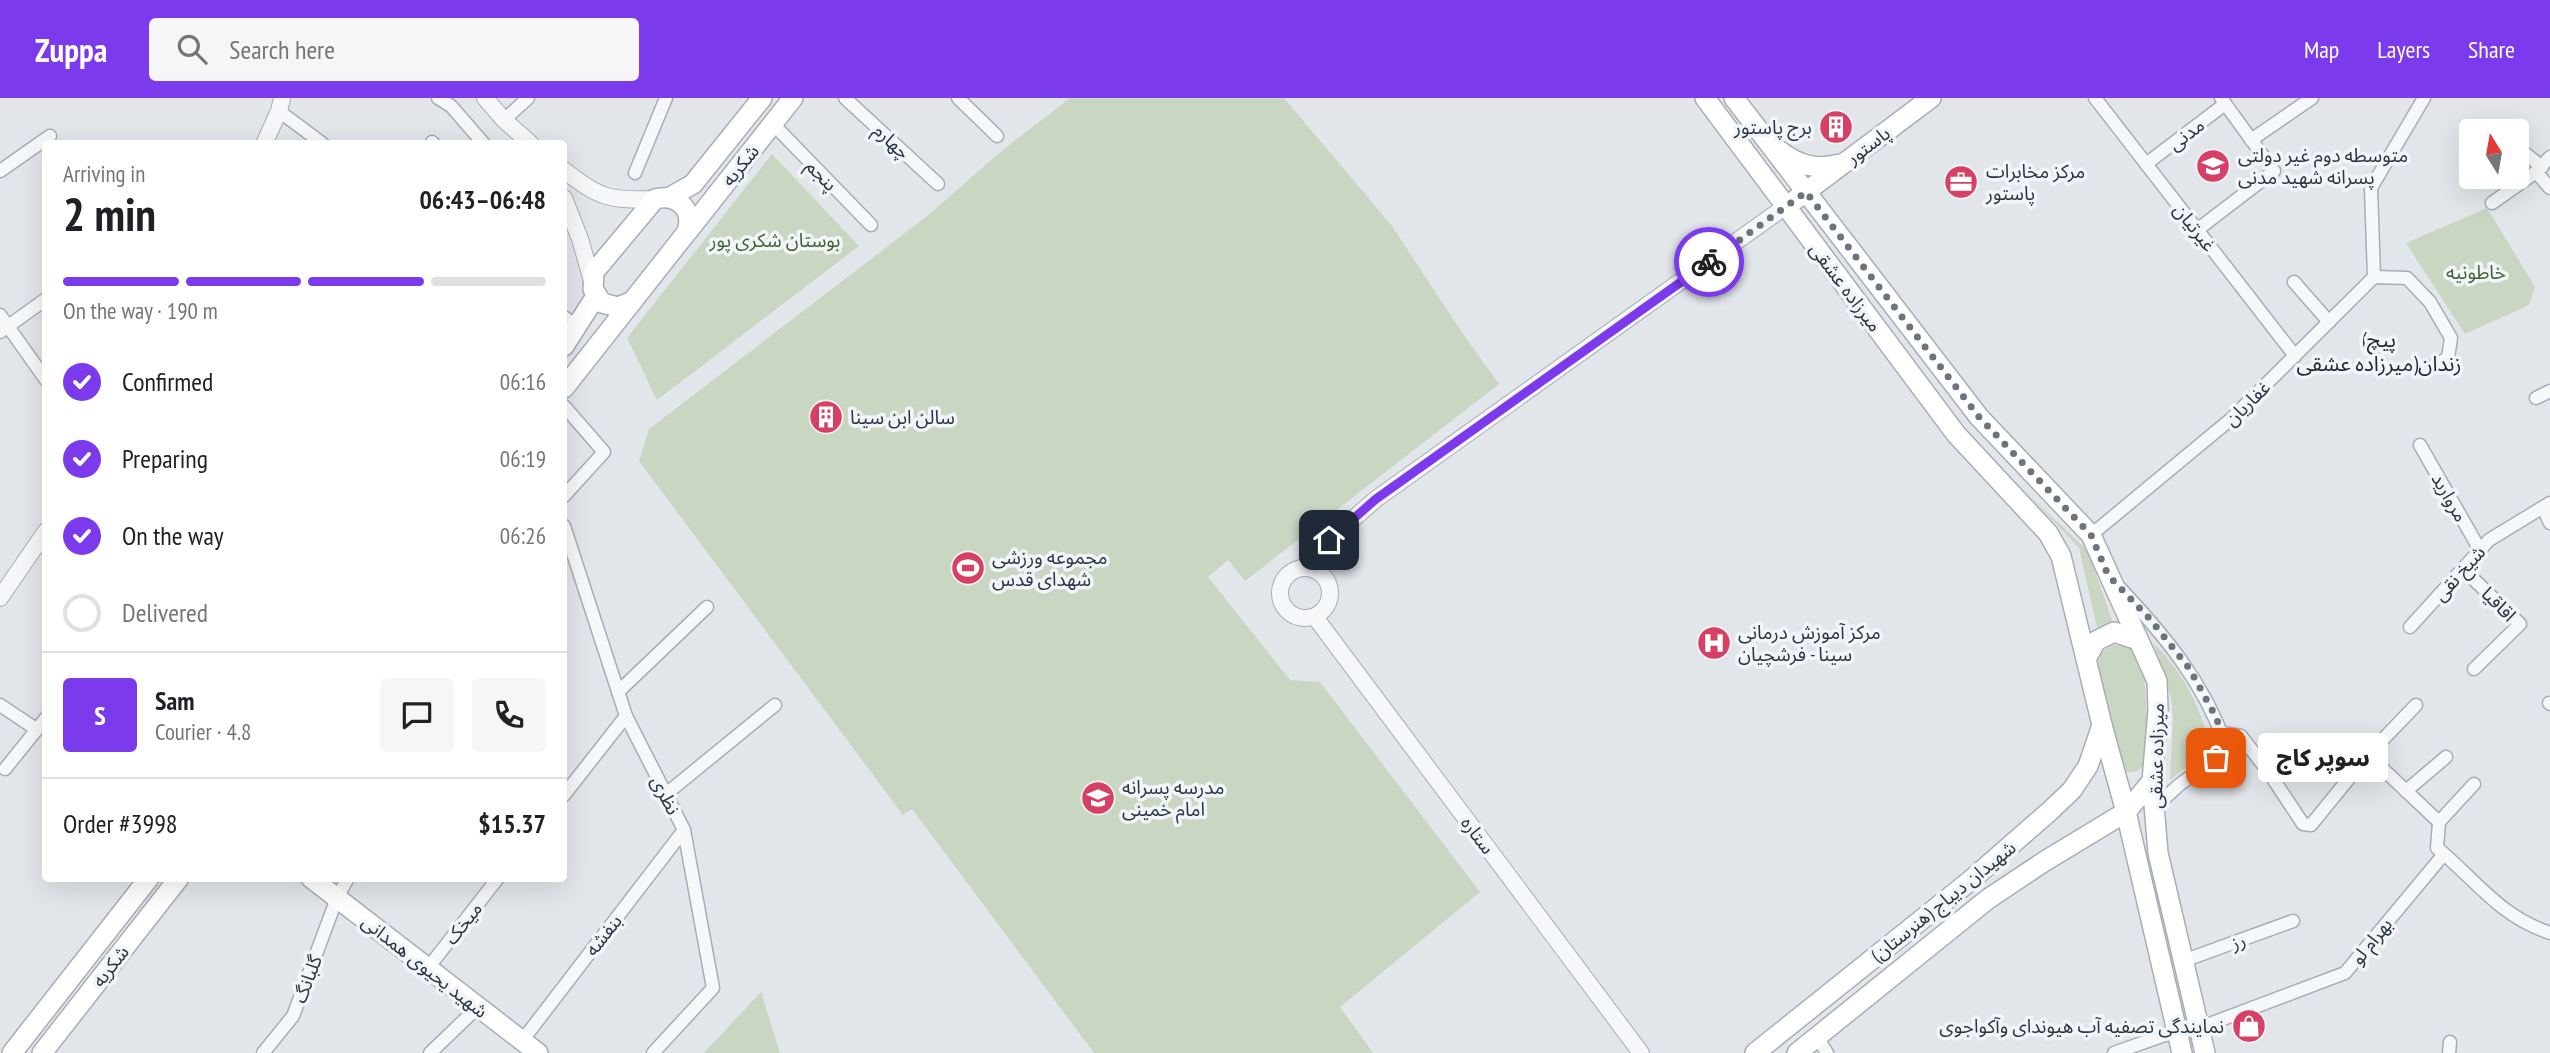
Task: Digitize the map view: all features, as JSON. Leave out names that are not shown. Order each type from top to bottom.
[{"type":"main road","name":"شکریه","points":[[594,289],[594,272],[663,198],[693,184],[762,98]]},
{"type":"main road","name":"شکریه","points":[[633,301],[793,98]]},
{"type":"main road","name":"میرزاده عشقی","points":[[1705,98],[1956,435],[2048,533],[2061,556],[2126,812],[2182,1053]]},
{"type":"main road","points":[[1734,98],[1765,138],[1798,163],[1817,168],[1844,163]]},
{"type":"main road","name":"پاستور","points":[[1786,206],[1931,98]]},
{"type":"main road","name":"میرزاده عشقی","points":[[1765,138],[1979,417],[2091,535],[2157,681],[2158,710],[2152,781],[2158,853],[2206,1053]]},
{"type":"main road","points":[[663,198],[683,204],[690,218],[687,232]]},
{"type":"main road","points":[[570,322],[594,289],[602,303],[618,307],[633,301]]},
{"type":"main road","points":[[567,384],[633,301]]},
{"type":"main road","points":[[1956,435],[1979,417]]},
{"type":"main road","points":[[2086,659],[2096,641],[2115,632],[2138,640]]},
{"type":"main road","name":"شهیدان دیباج (هنرستان)","points":[[1755,1053],[1971,880],[2050,811],[2072,790],[2088,766],[2102,725]]},
{"type":"main road","name":"شهیدان دیباج (هنرستان)","points":[[1797,1053],[1822,1045],[1988,899],[2126,812],[2152,781]]},
{"type":"main road","points":[[1971,880],[1988,899]]},
{"type":"main road","name":"شکریه","points":[[11,1053],[146,882]]},
{"type":"main road","name":"شکریه","points":[[42,1053],[176,882]]},
{"type":"main road","name":"شهید یحیوی همدانی","points":[[316,882],[538,1053]]},
{"type":"street","points":[[438,98],[451,106],[481,140]]},
{"type":"street","points":[[485,98],[525,140]]},
{"type":"street","points":[[504,120],[528,98]]},
{"type":"street","points":[[635,173],[666,98]]},
{"type":"street","name":"چهارم","points":[[845,98],[938,184]]},
{"type":"street","points":[[958,98],[997,136]]},
{"type":"street","name":"غیرتیان","points":[[2095,98],[2295,356]]},
{"type":"street","points":[[2251,140],[2312,98]]},
{"type":"street","points":[[2424,98],[2371,188],[2374,277],[2407,278],[2430,302],[2451,338],[2448,358],[2433,366]]},
{"type":"street","points":[[2197,230],[2274,171],[2223,101]]},
{"type":"street","name":"مدنی","points":[[2146,164],[2223,101]]},
{"type":"street","points":[[266,140],[280,104],[320,140]]},
{"type":"street","name":"پنجم","points":[[773,124],[871,225]]},
{"type":"street","points":[[44,140],[50,136]]},
{"type":"street","points":[[0,171],[42,142]]},
{"type":"street","points":[[2542,165],[2550,188]]},
{"type":"street","points":[[567,172],[589,190],[622,201],[663,198]]},
{"type":"street","points":[[2492,203],[2506,189]]},
{"type":"street","points":[[567,206],[594,289]]},
{"type":"street","points":[[1304,567],[1321,572],[1331,587],[1328,605],[1315,617],[1297,618],[1283,607],[1279,589],[1287,574],[1304,567],[1329,540],[1376,499],[1786,206]]},
{"type":"street","name":"غفاریان","points":[[2091,535],[2231,419],[2374,277]]},
{"type":"street","points":[[2294,282],[2329,322]]},
{"type":"street","points":[[42,301],[3,324],[42,375]]},
{"type":"street","points":[[2536,398],[2550,391]]},
{"type":"street","points":[[567,409],[604,452],[567,493]]},
{"type":"street","name":"مروارید","points":[[2420,445],[2480,550]]},
{"type":"street","points":[[2546,506],[2550,523]]},
{"type":"street","name":"شیخ نقی","points":[[2410,627],[2489,540],[2546,506]]},
{"type":"street","name":"نظری","points":[[567,535],[626,716],[684,830],[713,988],[653,1053]]},
{"type":"street","points":[[1,593],[42,537]]},
{"type":"street","name":"اقاقیا","points":[[2463,569],[2520,624],[2474,669]]},
{"type":"street","points":[[2108,575],[2150,619],[2189,668],[2216,717],[2225,743],[2216,758],[2179,785],[2155,807]]},
{"type":"street","points":[[618,692],[707,607]]},
{"type":"street","name":"ستاره","points":[[1315,617],[1641,1053]]},
{"type":"street","points":[[0,705],[36,729]]},
{"type":"street","points":[[666,794],[775,705]]},
{"type":"street","points":[[2222,733],[2241,736],[2303,824],[2311,825],[2368,755],[2416,705]]},
{"type":"street","points":[[567,791],[626,716]]},
{"type":"street","points":[[5,769],[42,722]]},
{"type":"street","points":[[2368,755],[2439,822]]},
{"type":"street","points":[[2406,791],[2446,757]]},
{"type":"street","points":[[2474,784],[2439,822],[2437,848],[2491,901],[2536,928],[2550,933]]},
{"type":"street","name":"بنفشه","points":[[522,1041],[684,830]]},
{"type":"street","name":"بهرام لو","points":[[2199,1028],[2346,973],[2444,854]]},
{"type":"street","name":"گلبانگ","points":[[263,1053],[293,1016],[337,898],[346,882]]},
{"type":"street","name":"میخک","points":[[428,968],[495,882]]},
{"type":"street","name":"رز","points":[[2183,961],[2293,921]]},
{"type":"street","points":[[430,1053],[478,1006]]},
{"type":"street","points":[[2114,1053],[2176,1031]]},
{"type":"street","points":[[0,1044],[11,1053]]},
{"type":"green space","name":"مجموعه ورزشی شهدای قدس","points":[[1070,98],[1284,98],[1392,226],[1499,384],[1245,581],[1228,560],[1208,577],[1290,680],[1320,682],[1480,892],[1340,1007],[1373,1053],[1094,1053],[912,809],[903,815],[639,461],[649,429],[926,217],[1004,149]]},
{"type":"green space","name":"بوستان شکری پور","points":[[772,154],[859,246],[657,400],[627,338]]},
{"type":"green space","name":"خاطونیه","points":[[2487,208],[2535,287],[2529,305],[2465,334],[2406,243]]},
{"type":"green space","points":[[2029,495],[2088,551],[2114,626],[2098,632],[2079,548]]},
{"type":"green space","points":[[2153,642],[2174,666],[2189,690],[2211,746],[2170,780],[2173,717],[2171,697]]},
{"type":"green space","points":[[2112,645],[2129,646],[2144,670],[2148,737],[2144,766],[2133,772],[2121,769],[2098,663],[2101,653]]},
{"type":"green space","points":[[761,992],[780,1053],[704,1053]]},
{"type":"way so far","points":[[1709,262],[1806,192],[1979,417],[2091,535],[2108,575],[2150,619],[2189,668],[2216,717],[2225,743],[2216,758]]},
{"type":"place","name":"برج پاستور","points":[[1836,127]]},
{"type":"place","name":"متوسطه دوم غیر دولتی پسرانه شهید مدنی","points":[[2213,166]]},
{"type":"place","name":"مرکز مخابرات پاستور","points":[[1961,182]]},
{"type":"place","name":"سالن ابن سینا","points":[[826,417]]},
{"type":"place","name":"مجموعه ورزشی شهدای قدس","points":[[968,568]]},
{"type":"place","name":"مرکز آموزش درمانی سینا - فرشچیان","points":[[1714,643]]},
{"type":"place","name":"سوپر کاج","points":[[2216,758]]},
{"type":"place","name":"مدرسه پسرانه امام خمینی","points":[[1098,798]]},
{"type":"place","name":"نمایندگی تصفیه آب هیوندای وآکواجوی","points":[[2249,1026]]},
{"type":"district","name":"(پیچ زندان(میرزاده عشقی","points":[[2379,351]]},
{"type":"route","points":[[1329,540],[1376,499],[1709,262]]}]
